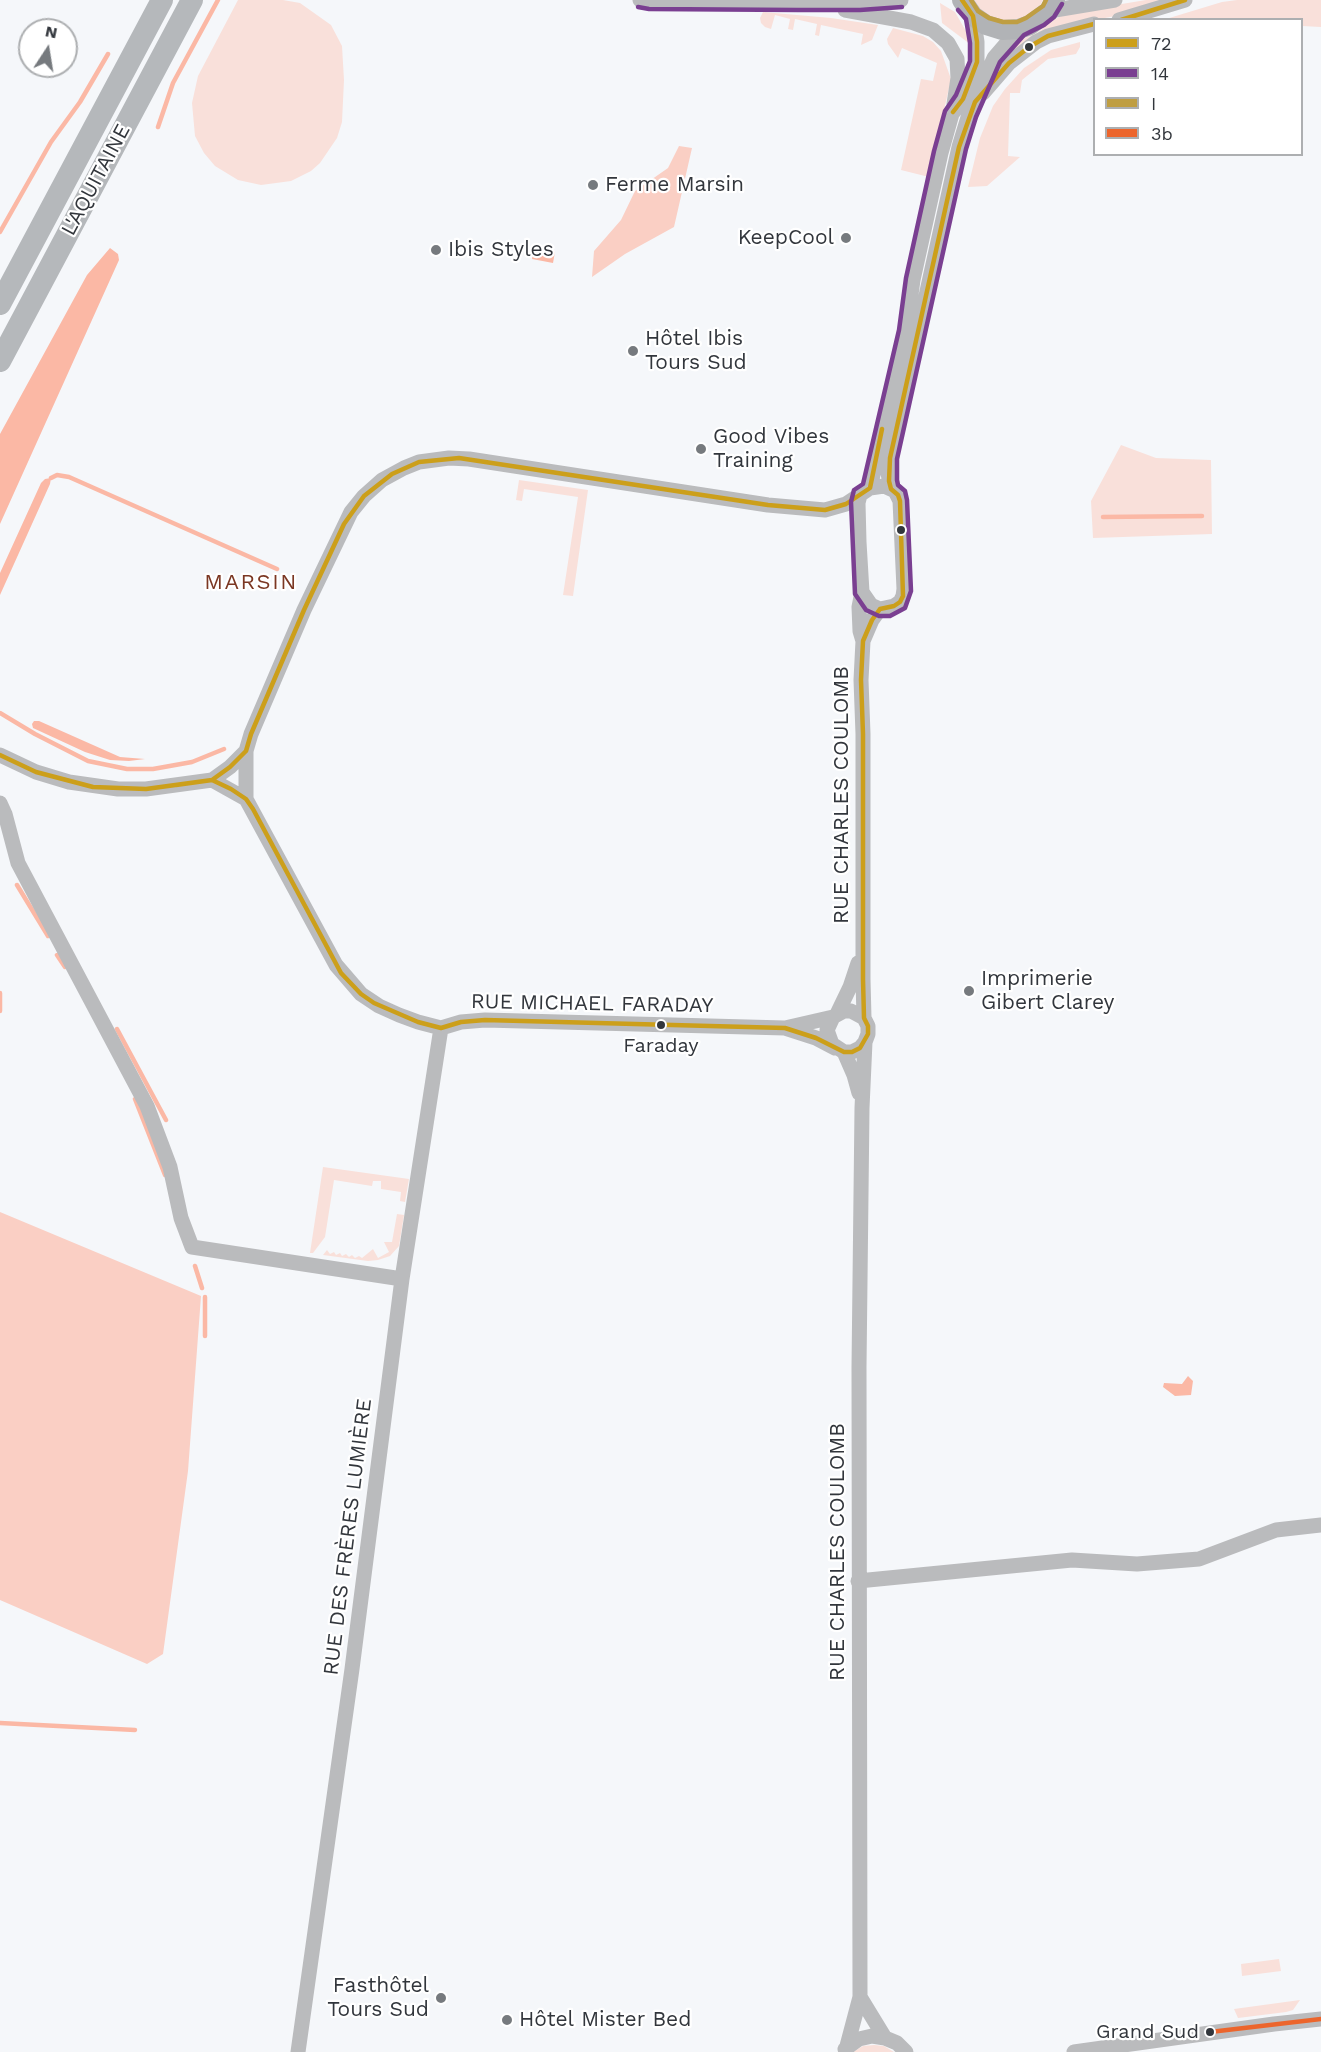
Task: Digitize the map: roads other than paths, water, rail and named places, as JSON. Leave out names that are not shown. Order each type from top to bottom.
[{"type":"highway","name":"L'AQUITAINE","points":[[0,304],[162,0]]},
{"type":"highway","name":"L'AQUITAINE","points":[[0,361],[192,0]]},
{"type":"main road","points":[[962,5],[986,25],[1002,30],[1019,29],[1040,19],[1052,5]]},
{"type":"street","points":[[650,0],[860,3],[901,0]]},
{"type":"street","points":[[1052,5],[1115,0]]},
{"type":"street","points":[[1126,18],[1185,0]]},
{"type":"street","points":[[798,3],[888,17],[933,30],[948,44],[957,60],[958,78],[952,114]]},
{"type":"street","name":"RUE CHARLES COULOMB","points":[[845,2049],[860,1997],[861,1749],[858,1581],[862,1108],[868,1026],[864,1018],[861,680],[863,640],[860,631],[859,608],[862,592],[859,532],[865,491],[906,331],[913,280],[941,153],[952,114],[963,99],[977,62],[977,42],[962,5]]},
{"type":"street","points":[[975,102],[1009,63],[1029,47],[1047,36],[1093,24]]},
{"type":"street","name":"RUE CHARLES COULOMB","points":[[863,640],[880,609],[888,609],[900,602],[904,589],[900,501],[898,495],[891,489],[888,473],[912,350],[958,147],[994,58],[1019,29]]},
{"type":"street","name":"RUE MICHAEL FARADAY","points":[[835,1016],[785,1028],[485,1020],[461,1022],[441,1028],[418,1022],[380,1006],[361,994],[341,973],[246,799],[246,751],[250,734],[304,610],[348,518],[372,488],[392,474],[411,465],[436,459],[469,459],[768,505],[825,510],[837,508],[865,491]]},
{"type":"street","points":[[865,491],[884,486],[891,489]]},
{"type":"street","points":[[862,592],[871,605],[880,609]]},
{"type":"street","points":[[0,755],[36,772],[69,782],[93,787],[146,789],[212,780],[246,751]]},
{"type":"street","points":[[212,780],[246,799]]},
{"type":"street","points":[[0,803],[18,863],[147,1106],[170,1167],[181,1218],[192,1247],[402,1279]]},
{"type":"street","name":"RUE CHARLES COULOMB","points":[[862,1108],[854,1075],[841,1050],[828,1038],[829,1023],[850,987],[863,949]]},
{"type":"street","points":[[835,1016],[851,1011],[864,1018]]},
{"type":"street","name":"RUE DES FRÈRES LUMIÈRE","points":[[298,2052],[352,1669],[402,1279],[441,1028]]},
{"type":"street","name":"RUE MICHAEL FARADAY","points":[[785,1028],[816,1038],[841,1050]]},
{"type":"street","points":[[841,1050],[852,1052],[866,1042]]},
{"type":"street","points":[[858,1581],[1072,1560],[1137,1564],[1198,1559],[1276,1530],[1321,1525]]},
{"type":"street","points":[[860,1997],[885,2038]]},
{"type":"street","points":[[1074,2052],[1321,2019]]},
{"type":"street","points":[[845,2049],[859,2039],[872,2036],[897,2043],[906,2052]]},
{"type":"waterway","points":[[158,127],[173,83],[218,0]]},
{"type":"waterway","points":[[0,232],[51,142],[80,102],[108,54]]},
{"type":"waterway","points":[[51,478],[57,475],[69,477],[277,569]]},
{"type":"waterway","points":[[1103,517],[1202,516]]},
{"type":"waterway","points":[[0,713],[88,761],[127,769],[153,769],[192,762],[224,749]]},
{"type":"waterway","points":[[17,885],[48,936]]},
{"type":"waterway","points":[[57,955],[65,967]]},
{"type":"waterway","points":[[0,993],[0,1011]]},
{"type":"waterway","points":[[117,1029],[166,1120]]},
{"type":"waterway","points":[[135,1099],[165,1175]]},
{"type":"waterway","points":[[195,1266],[202,1288]]},
{"type":"waterway","points":[[205,1297],[205,1336]]},
{"type":"waterway","points":[[0,1723],[135,1730]]},
{"type":"place","name":"Ferme Marsin","points":[[593,185]]},
{"type":"place","name":"KeepCool","points":[[846,238]]},
{"type":"place","name":"Ibis Styles","points":[[436,250]]},
{"type":"place","name":"Hôtel Ibis Tours Sud","points":[[633,351]]},
{"type":"place","name":"Good Vibes Training","points":[[701,449]]},
{"type":"place","name":"Imprimerie Gibert Clarey","points":[[969,991]]},
{"type":"place","name":"Faraday","points":[[661,1025]]},
{"type":"place","name":"Fasthôtel Tours Sud","points":[[441,1998]]},
{"type":"place","name":"Hôtel Mister Bed","points":[[507,2020]]},
{"type":"place","name":"Grand Sud","points":[[1210,2032]]},
{"type":"district","name":"MARSIN","points":[[251,583]]}]
